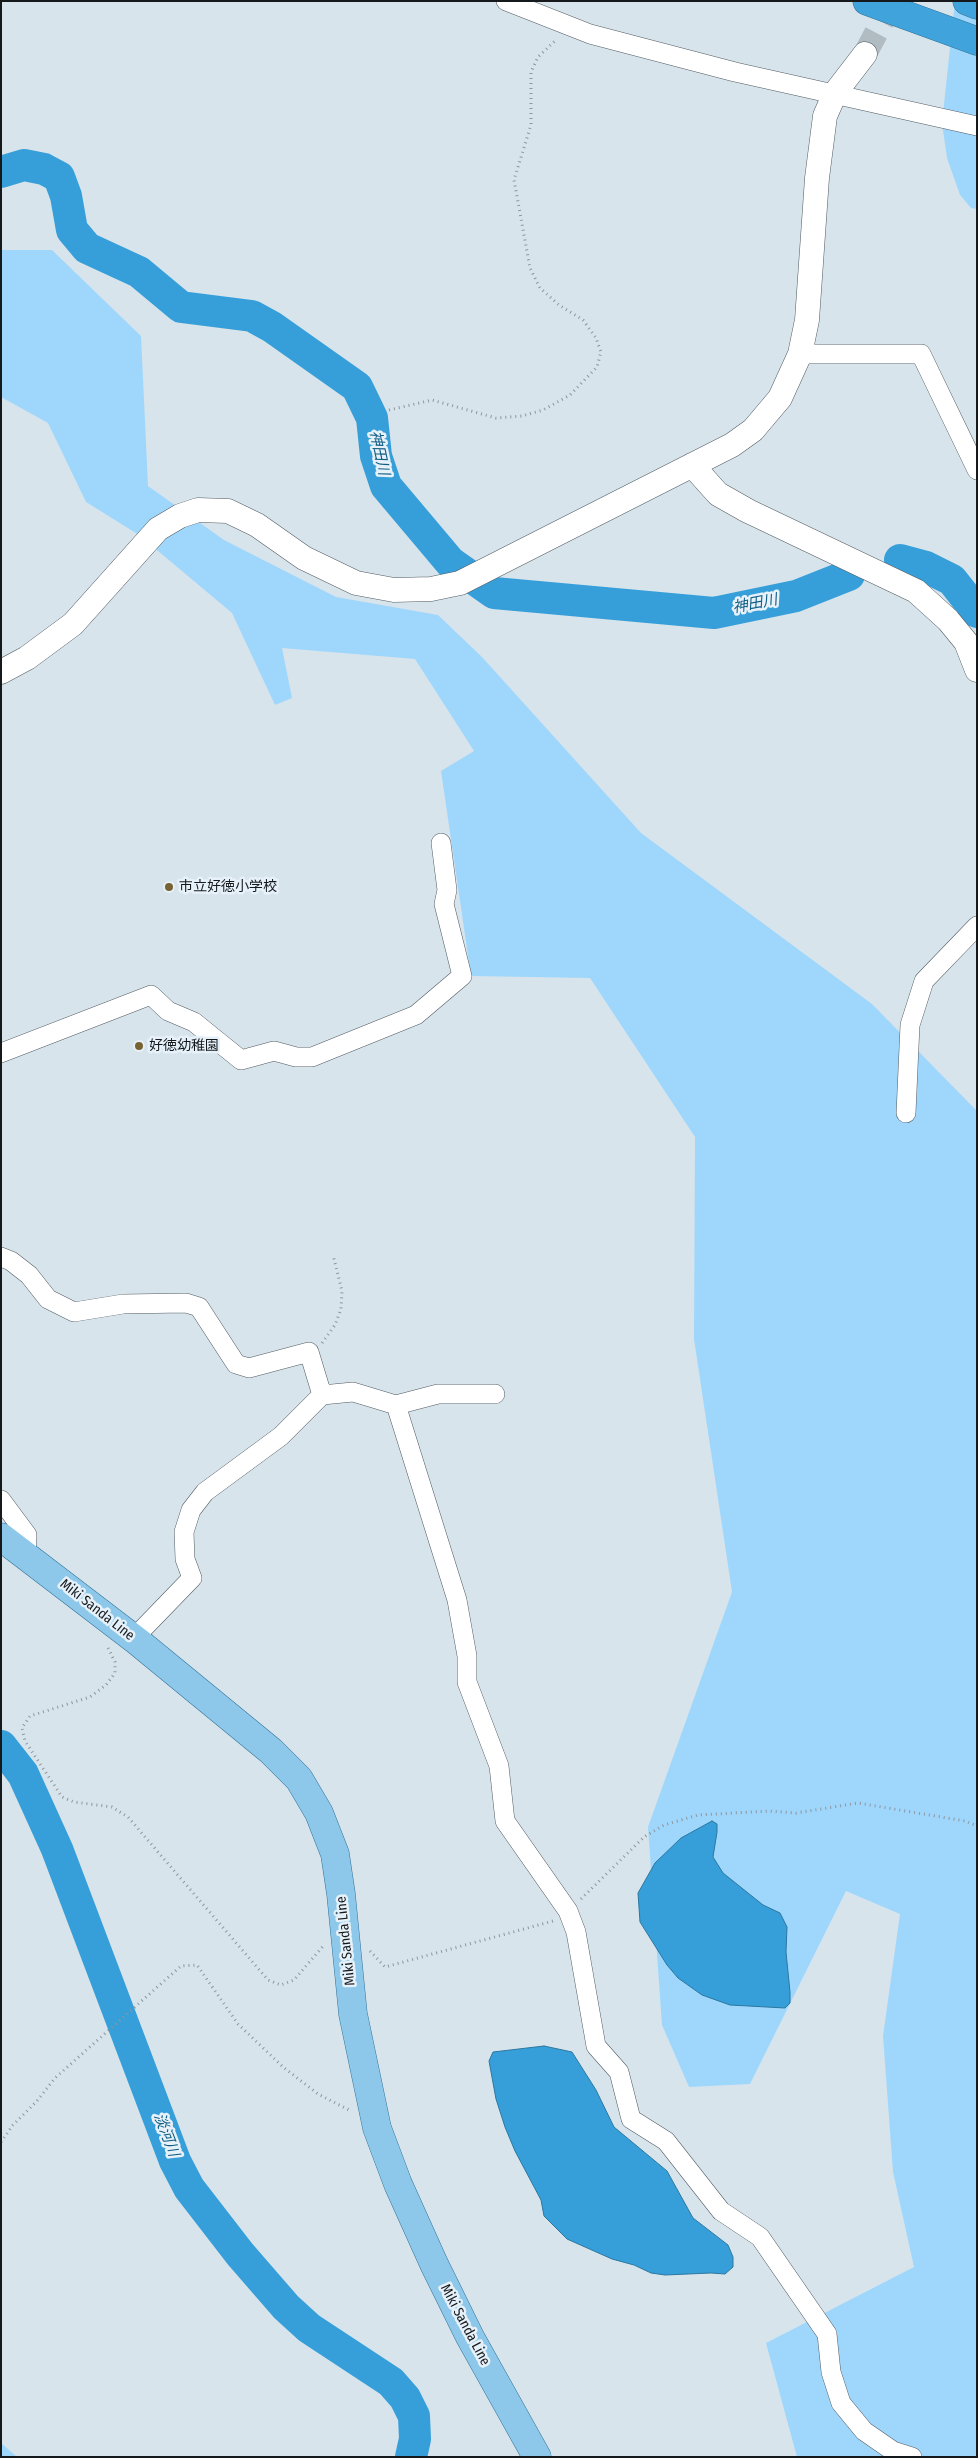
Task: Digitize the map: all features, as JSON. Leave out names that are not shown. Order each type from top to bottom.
[{"type":"highway","points":[[867,1],[977,41]]},
{"type":"highway","points":[[967,1],[977,5]]},
{"type":"main road","name":"Miki Sanda Line","points":[[1,1537],[236,1720],[299,1779],[320,1813],[335,1854],[353,2014],[377,2128],[398,2184],[434,2264],[470,2337],[537,2457]]},
{"type":"street","points":[[506,1],[590,34],[735,72],[977,126]]},
{"type":"street","points":[[1,672],[27,658],[73,624],[158,529],[180,516],[198,510],[228,511],[257,525],[304,558],[356,583],[394,590],[431,589],[460,583],[487,570],[732,445],[753,430],[780,398],[800,354],[807,320],[817,178],[825,116],[835,93],[865,54]]},
{"type":"street","points":[[800,354],[920,354],[977,470]]},
{"type":"street","points":[[692,465],[718,494],[748,511],[916,591],[948,620],[966,642],[977,670]]},
{"type":"street","points":[[1,1053],[151,995],[168,1012],[194,1022],[242,1060],[274,1050],[296,1057],[312,1057],[416,1015],[462,976],[444,904],[447,890],[442,843]]},
{"type":"street","points":[[906,1112],[910,1025],[924,981],[977,926]]},
{"type":"street","points":[[1,1257],[11,1261],[29,1275],[48,1299],[74,1312],[123,1304],[186,1303],[199,1307],[236,1364],[249,1368],[309,1352],[322,1395]]},
{"type":"street","points":[[133,1639],[192,1578],[185,1559],[184,1532],[192,1510],[205,1492],[281,1436],[322,1395],[353,1392],[396,1405],[438,1394],[494,1394]]},
{"type":"street","points":[[396,1405],[457,1600],[467,1656],[468,1682],[499,1766],[505,1821],[568,1911],[576,1932],[596,2046],[619,2072],[631,2119],[666,2141],[721,2211],[760,2237],[828,2334],[831,2372],[841,2403],[864,2430],[891,2454],[912,2457]]},
{"type":"street","points":[[1,1500],[26,1535],[26,1555]]},
{"type":"path","points":[[389,410],[432,400],[496,418],[522,416],[544,410],[570,395],[598,366],[601,352],[596,338],[583,320],[559,305],[540,288],[530,268],[514,180],[531,125],[531,72],[538,57],[570,26]]},
{"type":"path","points":[[309,1352],[323,1342],[335,1325],[341,1309],[342,1291],[333,1254]]},
{"type":"path","points":[[106,1643],[115,1662],[115,1673],[106,1685],[90,1697],[30,1716],[22,1728],[25,1741],[62,1797],[74,1802],[112,1807],[128,1817],[268,1980],[281,1985],[294,1980],[343,1921]]},
{"type":"path","points":[[367,1948],[385,1967],[559,1919],[644,1836],[664,1825],[698,1815],[769,1811],[796,1813],[858,1803],[956,1820],[977,1826]]},
{"type":"path","points":[[1,2142],[13,2125],[64,2071],[181,1966],[197,1965],[238,2024],[283,2067],[318,2094],[360,2116],[377,2128]]},
{"type":"shaded area","points":[[955,1],[977,1],[977,209],[971,208],[960,195],[947,158],[942,123]]},
{"type":"shaded area","points":[[1,250],[52,250],[141,336],[148,486],[224,540],[336,597],[438,615],[482,657],[641,833],[872,1004],[977,1111],[977,2457],[797,2457],[766,2343],[914,2267],[893,2172],[883,2036],[900,1914],[846,1891],[750,2084],[689,2087],[662,2025],[648,1827],[732,1592],[694,1339],[695,1137],[590,978],[471,976],[441,771],[474,751],[415,659],[282,648],[292,698],[275,705],[232,613],[139,535],[86,502],[48,423],[1,397]]},
{"type":"shaded area","points":[[712,1821],[717,1824],[713,1857],[723,1873],[763,1905],[780,1913],[787,1927],[786,1952],[790,2003],[785,2008],[730,2005],[702,1995],[678,1978],[667,1965],[640,1922],[638,1893],[655,1863],[681,1838]]},
{"type":"shaded area","points":[[544,2046],[572,2052],[596,2090],[614,2127],[667,2171],[693,2218],[728,2245],[733,2257],[733,2267],[725,2274],[665,2275],[651,2273],[634,2265],[612,2259],[567,2239],[544,2216],[541,2200],[515,2151],[505,2127],[496,2099],[489,2061],[493,2052]]},
{"type":"shaded area","points":[[1,2443],[17,2457],[1,2457]]},
{"type":"waterway","name":"神田川","points":[[1,172],[24,165],[44,169],[59,177],[66,196],[72,230],[87,248],[139,272],[181,307],[252,316],[272,327],[357,387],[372,418],[376,456],[386,486],[450,562],[494,593],[714,613],[796,596],[849,575]]},
{"type":"waterway","name":"神田川","points":[[900,560],[926,567],[952,580],[977,612]]},
{"type":"waterway","name":"淡河川","points":[[1,1746],[23,1774],[57,1849],[175,2161],[189,2188],[240,2254],[286,2307],[309,2328],[391,2382],[405,2398],[414,2416],[415,2439],[411,2457]]},
{"type":"tunnel","points":[[865,54],[893,1]]},
{"type":"place","name":"市立好徳小学校","points":[[169,887]]},
{"type":"place","name":"好徳幼稚園","points":[[139,1046]]}]
